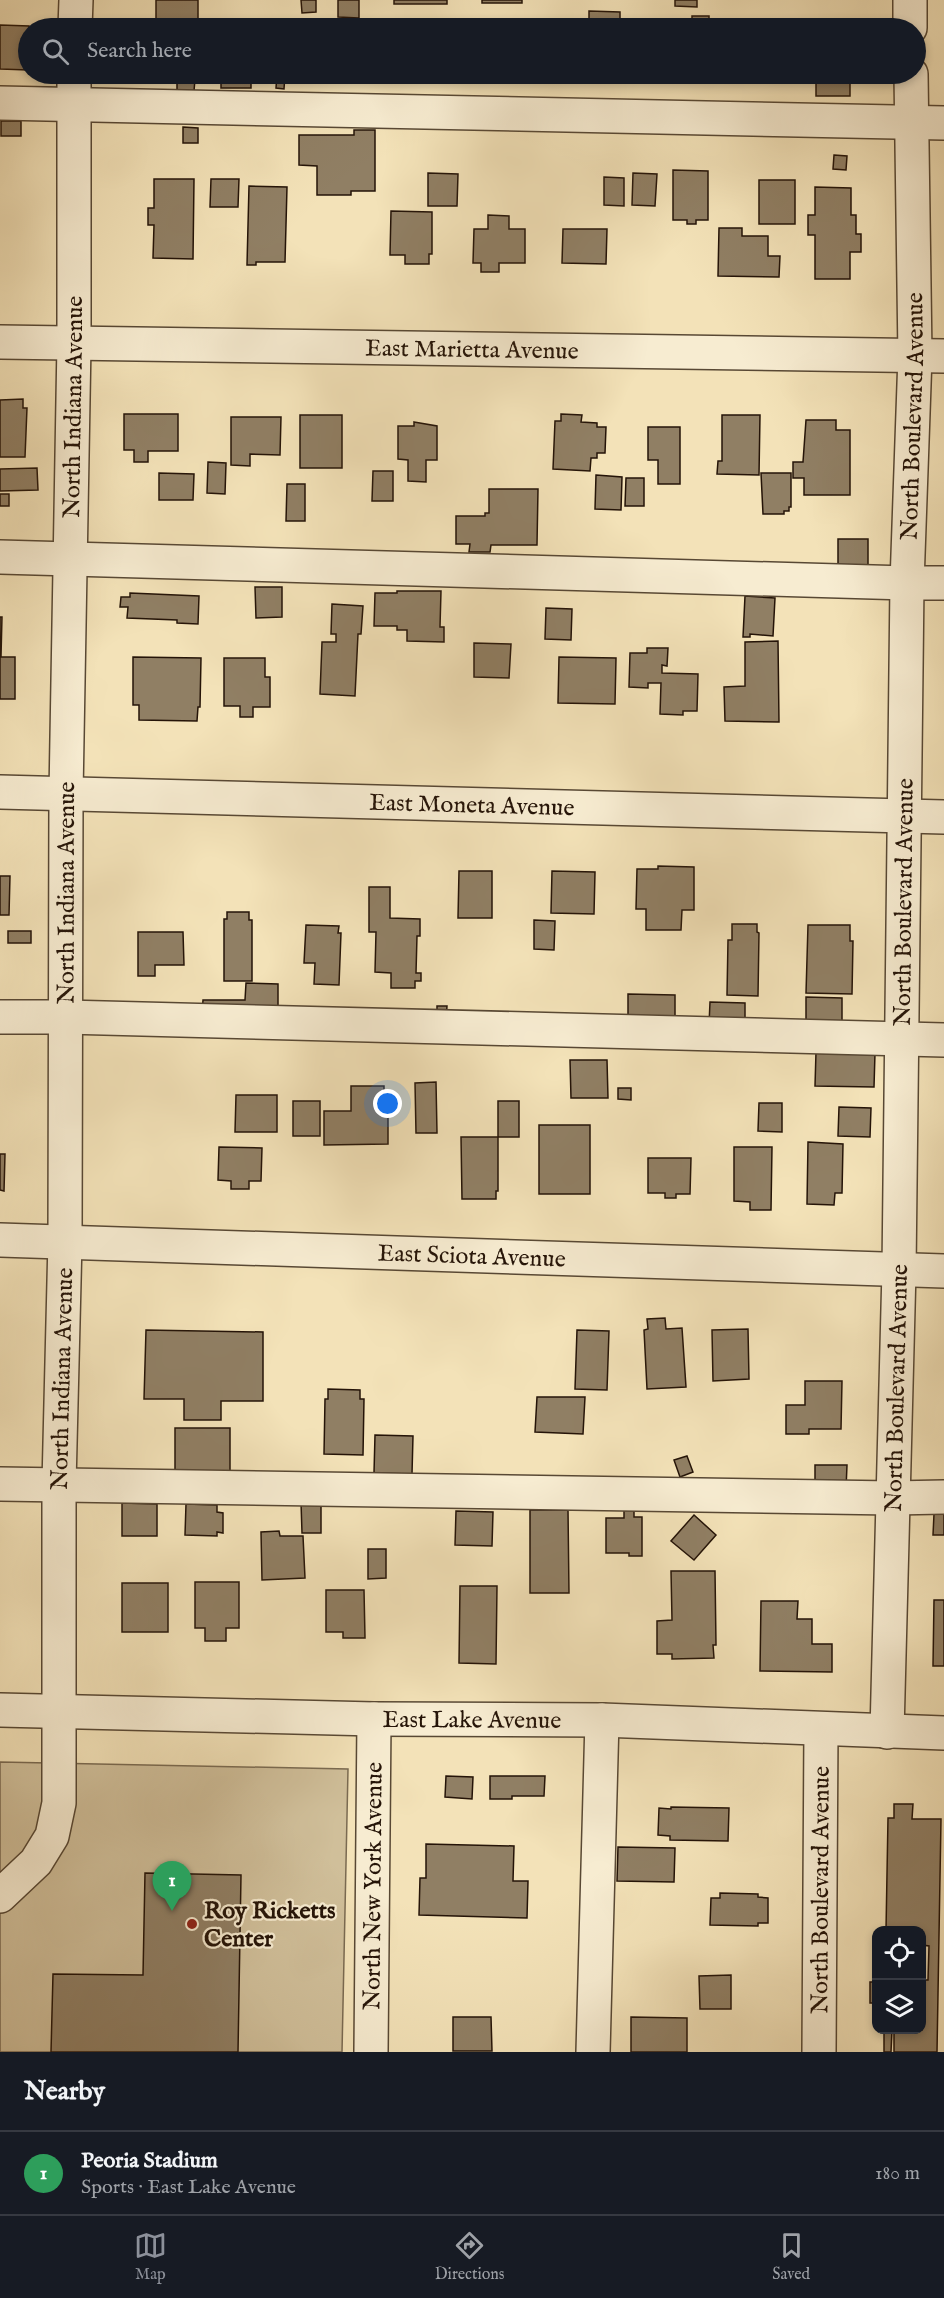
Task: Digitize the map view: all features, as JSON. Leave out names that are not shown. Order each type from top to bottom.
[{"type":"street","points":[[75,18],[76,0]]},
{"type":"street","points":[[910,0],[910,18]]},
{"type":"street","name":"North Boulevard Avenue","points":[[887,1732],[899,1270],[907,584],[929,356],[928,123],[914,84]]},
{"type":"street","points":[[0,103],[74,89],[928,123]]},
{"type":"street","name":"North Indiana Avenue","points":[[0,1896],[36,1862],[52,1836],[58,1803],[59,1484],[65,1241],[66,794],[74,343],[74,89]]},
{"type":"street","name":"East Marietta Avenue","points":[[0,342],[929,356]]},
{"type":"street","points":[[0,557],[907,584],[944,583]]},
{"type":"street","name":"East Moneta Avenue","points":[[0,792],[944,817]]},
{"type":"street","points":[[0,1017],[944,1040]]},
{"type":"street","name":"East Sciota Avenue","points":[[0,1240],[944,1271]]},
{"type":"street","points":[[0,1484],[944,1497]]},
{"type":"street","name":"East Lake Avenue","points":[[0,1710],[374,1719],[602,1720],[944,1733]]},
{"type":"street","name":"North New York Avenue","points":[[371,2052],[374,1719]]},
{"type":"street","points":[[594,2052],[602,1720]]},
{"type":"street","name":"North Boulevard Avenue","points":[[819,2052],[820,1729]]},
{"type":"shaded area","points":[[0,1762],[348,1769],[342,2052],[0,2052]]},
{"type":"building","points":[[156,0],[198,0],[198,18],[156,18]]},
{"type":"building","points":[[301,0],[316,0],[316,12],[302,13]]},
{"type":"building","points":[[338,0],[359,0],[359,18],[338,17]]},
{"type":"building","points":[[394,0],[447,0],[447,4],[394,4]]},
{"type":"building","points":[[482,0],[522,0],[522,3],[482,3]]},
{"type":"building","points":[[675,0],[697,0],[697,7],[675,6]]},
{"type":"building","points":[[589,11],[620,12],[620,18],[589,18]]},
{"type":"building","points":[[692,16],[709,16],[709,18],[692,18]]},
{"type":"building","points":[[0,25],[18,26],[18,70],[0,69]]},
{"type":"building","points":[[177,84],[195,84],[194,91],[177,90]]},
{"type":"building","points":[[221,84],[251,84],[251,88],[221,88]]},
{"type":"building","points":[[276,84],[284,84],[284,89],[276,88]]},
{"type":"building","points":[[816,84],[850,84],[850,96],[816,96]]},
{"type":"building","points":[[1,121],[21,121],[21,136],[1,136]]},
{"type":"building","points":[[183,127],[198,128],[198,143],[183,143]]},
{"type":"building","points":[[354,130],[375,130],[375,191],[351,191],[351,195],[317,195],[317,166],[299,165],[299,135],[354,135]]},
{"type":"building","points":[[834,155],[847,156],[846,170],[833,169]]},
{"type":"building","points":[[673,170],[708,171],[708,220],[696,220],[696,224],[687,224],[687,220],[673,220]]},
{"type":"building","points":[[428,173],[458,174],[457,206],[428,206]]},
{"type":"building","points":[[633,173],[657,174],[655,206],[632,205]]},
{"type":"building","points":[[604,177],[624,178],[624,206],[604,205]]},
{"type":"building","points":[[154,179],[194,179],[193,259],[153,258],[154,225],[148,225],[148,208],[154,208]]},
{"type":"building","points":[[211,179],[239,179],[238,207],[210,207]]},
{"type":"building","points":[[759,180],[795,180],[795,224],[759,224]]},
{"type":"building","points":[[249,186],[287,187],[285,262],[256,262],[256,265],[247,265]]},
{"type":"building","points":[[815,187],[851,188],[851,215],[856,215],[856,234],[861,234],[861,252],[850,252],[850,279],[815,279],[815,235],[808,235],[808,215],[815,215]]},
{"type":"building","points":[[391,211],[432,212],[432,254],[429,254],[429,264],[405,264],[405,255],[390,255]]},
{"type":"building","points":[[488,215],[509,216],[509,229],[525,229],[525,263],[499,263],[499,272],[481,272],[481,263],[473,263],[474,229],[488,229]]},
{"type":"building","points":[[719,228],[742,228],[742,236],[768,236],[768,256],[780,256],[779,277],[718,276]]},
{"type":"building","points":[[563,229],[607,229],[606,264],[562,263]]},
{"type":"building","points":[[23,399],[23,408],[27,408],[25,457],[0,457],[0,400]]},
{"type":"building","points":[[124,414],[178,414],[178,451],[148,451],[148,462],[134,462],[134,450],[124,450]]},
{"type":"building","points":[[561,414],[582,415],[581,422],[597,423],[597,427],[606,427],[605,453],[597,453],[597,458],[591,458],[590,471],[553,469],[555,421],[561,421]]},
{"type":"building","points":[[300,415],[342,415],[342,468],[300,468]]},
{"type":"building","points":[[722,415],[760,415],[759,475],[717,474],[718,461],[722,461]]},
{"type":"building","points":[[231,417],[281,417],[280,455],[250,454],[250,466],[231,465]]},
{"type":"building","points":[[806,420],[836,420],[836,430],[850,430],[850,495],[804,495],[804,478],[793,478],[793,462],[803,462]]},
{"type":"building","points":[[414,422],[437,426],[437,460],[426,460],[426,482],[408,481],[408,460],[398,459],[398,426],[414,426]]},
{"type":"building","points":[[648,427],[680,427],[680,484],[658,484],[658,460],[648,460]]},
{"type":"building","points":[[208,462],[226,463],[225,494],[207,493]]},
{"type":"building","points":[[37,468],[38,490],[0,491],[0,469]]},
{"type":"building","points":[[373,471],[393,471],[393,501],[372,501]]},
{"type":"building","points":[[159,473],[194,474],[193,500],[159,500]]},
{"type":"building","points":[[761,473],[791,473],[789,511],[784,511],[784,514],[763,514]]},
{"type":"building","points":[[596,475],[622,477],[621,510],[595,509]]},
{"type":"building","points":[[626,478],[644,478],[644,506],[625,506]]},
{"type":"building","points":[[287,484],[305,484],[305,521],[286,521]]},
{"type":"building","points":[[489,489],[538,489],[537,545],[491,545],[490,552],[469,552],[470,544],[456,544],[456,516],[485,516],[485,513],[489,513]]},
{"type":"building","points":[[0,494],[9,494],[9,506],[0,506]]},
{"type":"building","points":[[838,539],[868,539],[868,568],[838,568]]},
{"type":"building","points":[[255,587],[282,587],[282,617],[256,618]]},
{"type":"building","points":[[397,591],[441,591],[440,627],[444,627],[444,642],[407,641],[407,630],[397,630],[397,626],[374,626],[375,593],[397,593]]},
{"type":"building","points":[[130,593],[199,596],[198,624],[177,623],[177,620],[127,618],[128,607],[120,607],[121,597],[130,597]]},
{"type":"building","points":[[745,596],[775,598],[773,636],[750,634],[750,637],[743,637]]},
{"type":"building","points":[[332,604],[363,606],[361,634],[358,634],[355,696],[320,694],[322,642],[336,642],[336,634],[331,634]]},
{"type":"building","points":[[546,608],[572,609],[571,640],[545,639]]},
{"type":"building","points":[[0,617],[2,617],[1,657],[15,657],[15,699],[0,699]]},
{"type":"building","points":[[778,641],[779,722],[725,721],[724,687],[745,686],[745,642]]},
{"type":"building","points":[[474,643],[511,644],[509,678],[474,677]]},
{"type":"building","points":[[647,648],[668,648],[667,666],[662,665],[662,673],[698,674],[697,711],[683,711],[683,715],[660,714],[661,683],[648,683],[648,688],[629,687],[630,653],[647,653]]},
{"type":"building","points":[[133,657],[201,658],[200,707],[198,707],[197,721],[139,720],[139,705],[133,705]]},
{"type":"building","points":[[559,657],[616,658],[615,704],[558,703]]},
{"type":"building","points":[[224,658],[265,658],[265,677],[270,677],[270,707],[253,707],[253,717],[240,717],[240,706],[224,706]]},
{"type":"building","points":[[658,866],[694,867],[694,910],[682,910],[681,930],[646,930],[646,909],[636,909],[637,869],[658,869]]},
{"type":"building","points":[[459,871],[492,871],[492,918],[458,918]]},
{"type":"building","points":[[552,871],[595,872],[594,914],[551,913]]},
{"type":"building","points":[[0,876],[10,876],[9,915],[0,915]]},
{"type":"building","points":[[369,887],[390,887],[390,918],[420,919],[416,973],[421,973],[421,981],[415,981],[415,988],[391,988],[391,973],[375,972],[376,932],[369,932]]},
{"type":"building","points":[[227,912],[249,912],[249,920],[252,920],[252,981],[224,981],[224,919],[227,919]]},
{"type":"building","points":[[534,920],[555,921],[554,950],[534,949]]},
{"type":"building","points":[[732,924],[757,924],[759,933],[758,996],[727,995],[728,940],[732,940]]},
{"type":"building","points":[[306,925],[339,926],[338,933],[341,933],[339,985],[314,984],[315,963],[304,963]]},
{"type":"building","points":[[808,925],[850,925],[850,941],[853,941],[852,994],[806,993]]},
{"type":"building","points":[[8,931],[31,931],[31,943],[8,943]]},
{"type":"building","points":[[138,932],[183,932],[184,965],[155,965],[155,976],[138,976]]},
{"type":"building","points":[[246,983],[278,984],[278,1016],[202,1016],[203,1000],[245,1000]]},
{"type":"building","points":[[628,994],[675,995],[675,1024],[628,1023]]},
{"type":"building","points":[[806,997],[842,998],[842,1027],[806,1026]]},
{"type":"building","points":[[710,1002],[745,1003],[745,1026],[709,1025]]},
{"type":"building","points":[[437,1006],[447,1006],[446,1020],[437,1020]]},
{"type":"building","points":[[816,1052],[875,1053],[874,1087],[815,1086]]},
{"type":"building","points":[[570,1060],[607,1060],[608,1098],[571,1098]]},
{"type":"building","points":[[436,1082],[437,1133],[416,1133],[415,1083]]},
{"type":"building","points":[[351,1086],[384,1086],[384,1096],[388,1096],[388,1144],[324,1145],[324,1111],[351,1111]]},
{"type":"building","points":[[618,1088],[631,1088],[631,1100],[618,1099]]},
{"type":"building","points":[[236,1095],[277,1095],[277,1132],[235,1132]]},
{"type":"building","points":[[293,1101],[320,1101],[320,1136],[293,1136]]},
{"type":"building","points":[[498,1101],[519,1101],[519,1137],[498,1137]]},
{"type":"building","points":[[759,1103],[782,1103],[782,1132],[758,1131]]},
{"type":"building","points":[[839,1107],[871,1108],[870,1137],[838,1136]]},
{"type":"building","points":[[539,1125],[590,1125],[590,1194],[539,1194]]},
{"type":"building","points":[[461,1137],[498,1137],[496,1199],[462,1199]]},
{"type":"building","points":[[808,1142],[843,1144],[842,1193],[835,1193],[834,1205],[807,1204]]},
{"type":"building","points":[[219,1147],[262,1148],[261,1181],[249,1181],[249,1189],[231,1189],[231,1181],[218,1180]]},
{"type":"building","points":[[734,1147],[772,1147],[771,1210],[750,1210],[750,1202],[734,1201]]},
{"type":"building","points":[[0,1154],[5,1154],[4,1191],[0,1190]]},
{"type":"building","points":[[648,1158],[691,1158],[690,1194],[676,1194],[676,1198],[665,1198],[665,1193],[648,1193]]},
{"type":"building","points":[[665,1318],[666,1329],[682,1328],[686,1387],[647,1389],[644,1330],[648,1329],[647,1319]]},
{"type":"building","points":[[748,1329],[749,1379],[713,1381],[712,1330]]},
{"type":"building","points":[[146,1330],[263,1332],[263,1401],[221,1401],[221,1420],[184,1420],[184,1399],[144,1399]]},
{"type":"building","points":[[577,1330],[609,1331],[607,1390],[575,1389]]},
{"type":"building","points":[[805,1381],[842,1381],[841,1429],[809,1429],[809,1434],[786,1434],[786,1405],[805,1405]]},
{"type":"building","points":[[328,1389],[360,1390],[360,1399],[364,1399],[363,1455],[324,1454],[325,1399],[328,1399]]},
{"type":"building","points":[[537,1397],[585,1397],[583,1434],[535,1432]]},
{"type":"building","points":[[175,1428],[230,1428],[230,1472],[175,1470]]},
{"type":"building","points":[[375,1435],[413,1436],[412,1474],[374,1473]]},
{"type":"building","points":[[687,1456],[693,1472],[680,1477],[674,1460]]},
{"type":"building","points":[[815,1465],[847,1465],[846,1489],[815,1489]]},
{"type":"building","points":[[301,1502],[321,1502],[321,1533],[302,1533]]},
{"type":"building","points":[[122,1503],[157,1504],[157,1536],[122,1536]]},
{"type":"building","points":[[186,1504],[217,1505],[217,1512],[223,1513],[223,1533],[217,1532],[217,1536],[185,1535]]},
{"type":"building","points":[[624,1509],[634,1509],[634,1517],[642,1517],[642,1556],[629,1556],[629,1553],[606,1553],[606,1518],[624,1518]]},
{"type":"building","points":[[530,1510],[568,1510],[569,1593],[530,1593]]},
{"type":"building","points":[[456,1511],[493,1512],[492,1546],[455,1545]]},
{"type":"building","points":[[934,1514],[944,1514],[944,1535],[933,1535]]},
{"type":"building","points":[[694,1515],[716,1535],[694,1560],[671,1541]]},
{"type":"building","points":[[279,1531],[280,1536],[303,1536],[305,1578],[262,1580],[261,1532]]},
{"type":"building","points":[[368,1549],[386,1549],[386,1578],[368,1579]]},
{"type":"building","points":[[671,1571],[715,1571],[716,1645],[713,1645],[714,1658],[672,1659],[672,1654],[657,1654],[657,1621],[672,1620]]},
{"type":"building","points":[[195,1582],[239,1582],[239,1628],[226,1628],[226,1641],[205,1641],[205,1628],[195,1628]]},
{"type":"building","points":[[122,1583],[168,1583],[168,1632],[122,1632]]},
{"type":"building","points":[[460,1586],[497,1586],[496,1664],[459,1663]]},
{"type":"building","points":[[326,1590],[364,1590],[365,1638],[343,1638],[343,1632],[326,1632]]},
{"type":"building","points":[[934,1600],[944,1600],[944,1666],[933,1666]]},
{"type":"building","points":[[761,1601],[798,1601],[797,1619],[812,1619],[812,1644],[832,1644],[832,1672],[760,1671]]},
{"type":"building","points":[[446,1776],[473,1777],[472,1799],[445,1797]]},
{"type":"building","points":[[490,1776],[545,1776],[544,1796],[490,1799]]},
{"type":"building","points":[[894,1804],[913,1804],[912,1819],[941,1819],[937,2052],[894,2052],[894,2034],[926,2034],[926,1980],[928,1980],[929,1946],[926,1946],[926,1926],[886,1926],[888,1818],[894,1818]]},
{"type":"building","points":[[671,1807],[729,1808],[728,1841],[670,1840],[670,1836],[658,1835],[659,1808],[671,1809]]},
{"type":"building","points":[[426,1844],[514,1846],[513,1881],[528,1881],[527,1918],[419,1915],[420,1878],[426,1878]]},
{"type":"building","points":[[618,1847],[675,1848],[674,1882],[617,1881]]},
{"type":"building","name":"Roy Ricketts Center","points":[[145,1873],[241,1875],[238,2052],[51,2052],[53,1974],[143,1975]]},
{"type":"building","points":[[720,1893],[758,1894],[758,1897],[768,1898],[768,1923],[758,1923],[758,1926],[710,1925],[711,1898],[720,1898]]},
{"type":"building","points":[[731,1975],[731,2009],[700,2009],[699,1976]]},
{"type":"building","points":[[870,1982],[872,1982],[872,2003],[870,2003]]},
{"type":"building","points":[[453,2017],[491,2017],[492,2051],[453,2051]]},
{"type":"building","points":[[631,2017],[687,2018],[687,2052],[631,2052]]},
{"type":"building","points":[[884,2034],[892,2034],[891,2052],[884,2052]]},
{"type":"place","name":"Peoria Stadium","points":[[172,1911]]},
{"type":"place","name":"Roy Ricketts Center","points":[[192,1924]]}]
